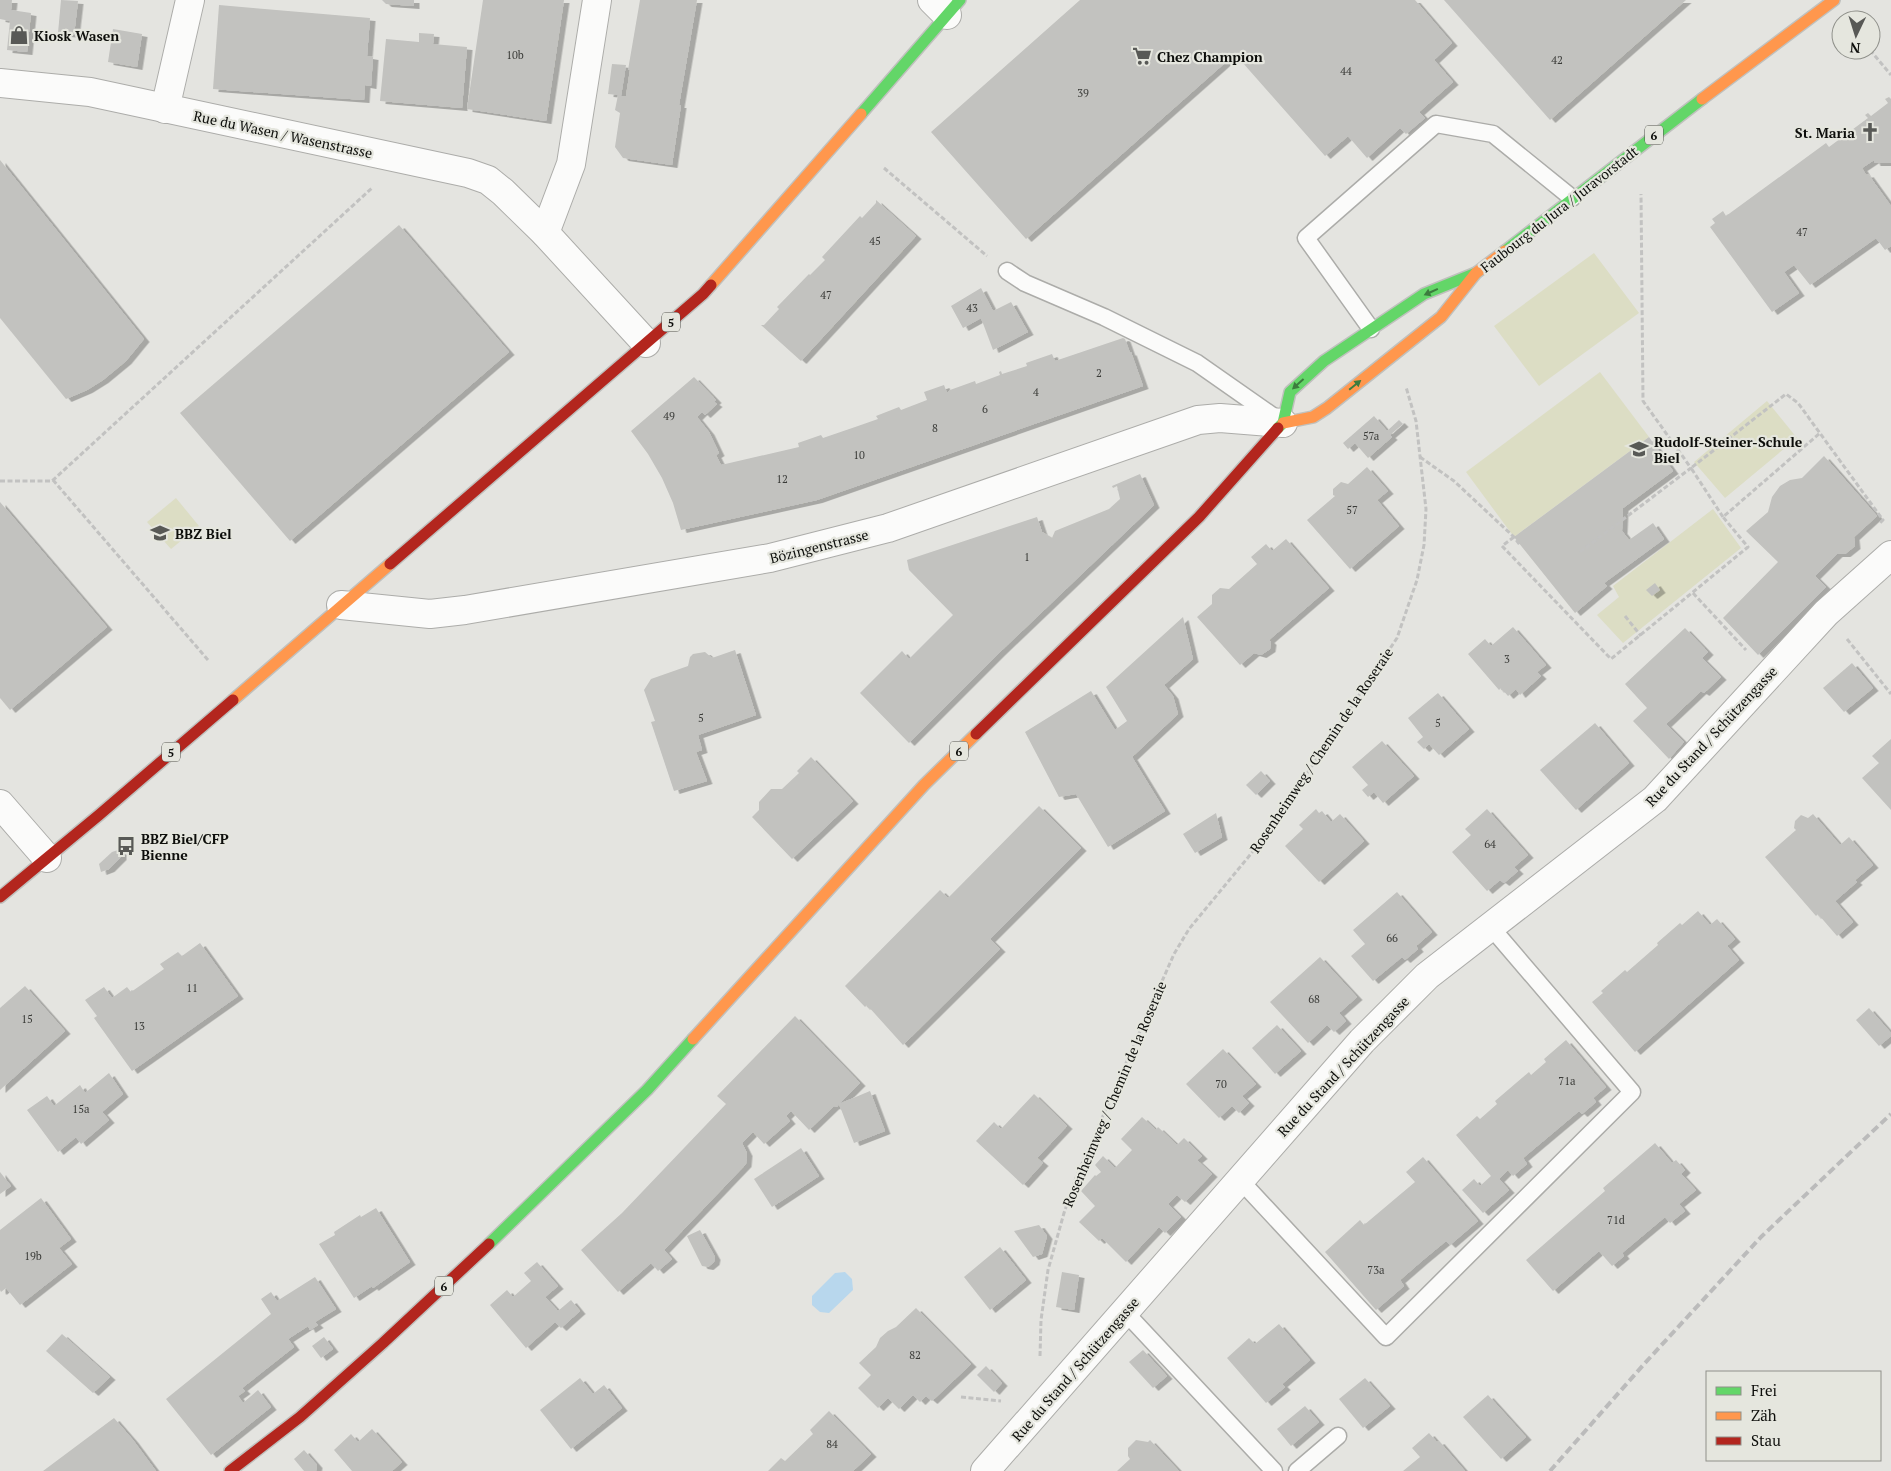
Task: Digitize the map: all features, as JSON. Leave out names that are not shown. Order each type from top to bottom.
[{"type":"main road","name":"Faubourg du Jura / Juravorstadt","points":[[1476,273],[1424,294],[1324,361],[1290,392],[1283,424],[1313,417],[1327,408],[1441,317],[1476,273],[1834,0]]},
{"type":"main road","name":"5","points":[[0,897],[703,294],[802,184],[946,5]]},
{"type":"main road","name":"6","points":[[230,1471],[300,1416],[383,1343],[508,1226],[640,1096],[924,785],[1199,517],[1283,424]]},
{"type":"street","points":[[165,109],[190,0]]},
{"type":"street","points":[[544,233],[571,164],[597,0]]},
{"type":"street","name":"Rue du Wasen / Wasenstrasse","points":[[0,83],[90,92],[468,173],[488,180],[503,192],[544,233],[646,343]]},
{"type":"street","name":"Bözingenstrasse","points":[[341,605],[430,614],[465,610],[770,558],[888,528],[1198,420],[1220,418],[1283,424]]},
{"type":"street","name":"Rue du Stand / Schützengasse","points":[[985,1471],[1362,1041],[1427,976],[1655,799],[1826,613],[1891,555]]},
{"type":"street","points":[[0,804],[47,858]]},
{"type":"lane","points":[[1371,329],[1306,238],[1436,124],[1493,134],[1572,198]]},
{"type":"lane","points":[[1007,272],[1025,283],[1104,317],[1197,363],[1283,424]]},
{"type":"lane","points":[[1240,1180],[1386,1337],[1632,1092],[1490,926]]},
{"type":"lane","points":[[1125,1312],[1274,1471]]},
{"type":"lane","points":[[1297,1471],[1338,1436]]},
{"type":"path","points":[[1878,60],[1891,75]]},
{"type":"path","points":[[884,168],[1007,272]]},
{"type":"path","points":[[0,481],[53,480],[378,182]]},
{"type":"path","points":[[1514,537],[1502,546],[1611,659],[1748,547],[1723,517],[1643,401],[1641,194]]},
{"type":"path","name":"Rosenheimweg / Chemin de la Roseraie","points":[[1042,1406],[1040,1369],[1041,1320],[1048,1270],[1064,1213],[1077,1175],[1174,954],[1189,929],[1264,838],[1398,638],[1417,580],[1424,545],[1426,509],[1416,421],[1404,380]]},
{"type":"path","points":[[1580,552],[1786,394],[1798,403],[1883,520]]},
{"type":"path","points":[[1723,517],[1820,433]]},
{"type":"path","points":[[1420,457],[1454,482],[1514,537],[1520,545]]},
{"type":"path","points":[[53,480],[208,660]]},
{"type":"path","points":[[1693,593],[1750,655]]},
{"type":"path","points":[[1826,613],[1891,694]]},
{"type":"path","points":[[1625,616],[1641,636]]},
{"type":"green space","points":[[1594,253],[1639,313],[1539,386],[1494,326]]},
{"type":"green space","points":[[1600,372],[1649,437],[1514,537],[1466,472]]},
{"type":"green space","points":[[1767,401],[1797,438],[1725,498],[1694,462]]},
{"type":"green space","points":[[176,498],[199,526],[171,549],[147,522]]},
{"type":"green space","points":[[1713,509],[1741,548],[1623,643],[1597,615],[1619,597],[1613,586]]},
{"type":"water","points":[[845,1272],[852,1279],[853,1290],[829,1313],[820,1312],[812,1305],[812,1296],[835,1273]]},
{"type":"building","name":"Kiosk Wasen","points":[[0,0],[12,0],[11,10],[31,13],[27,52],[7,50],[10,21],[0,19]]},
{"type":"building","points":[[61,0],[78,1],[74,35],[58,33]]},
{"type":"building","points":[[382,0],[414,0],[414,6],[386,4]]},
{"type":"building","points":[[483,0],[564,0],[546,121],[467,109]]},
{"type":"building","points":[[640,0],[697,0],[679,105],[681,105],[672,165],[623,158],[615,147],[620,113],[615,110],[618,95],[608,94],[612,64],[626,65],[621,96],[626,96],[630,70],[628,70]]},
{"type":"building","points":[[1080,0],[1415,0],[1452,43],[1434,60],[1453,82],[1419,112],[1425,118],[1406,134],[1400,128],[1367,158],[1348,136],[1325,156],[1235,54],[1026,239],[931,132]]},
{"type":"building","points":[[1444,0],[1686,0],[1550,120]]},
{"type":"building","points":[[219,5],[370,18],[367,56],[373,57],[371,86],[365,85],[364,100],[213,89]]},
{"type":"building","points":[[113,29],[142,34],[137,67],[108,62]]},
{"type":"building","points":[[419,33],[434,34],[433,44],[467,47],[462,108],[380,101],[386,39],[419,42]]},
{"type":"building","points":[[1889,97],[1891,99],[1891,163],[1875,163],[1874,160],[1862,168],[1891,206],[1891,246],[1885,250],[1876,238],[1810,285],[1794,265],[1784,272],[1799,293],[1772,312],[1710,227],[1715,223],[1712,219],[1723,211],[1726,216],[1826,143],[1829,147],[1868,118],[1865,115],[1868,113],[1871,116],[1888,103],[1885,99]]},
{"type":"building","points":[[0,160],[144,339],[126,361],[103,380],[87,390],[66,399],[0,318]]},
{"type":"building","points":[[876,200],[916,236],[801,361],[761,325],[764,325],[779,309],[777,307],[825,260],[822,257],[860,216],[862,218],[876,203]]},
{"type":"building","points":[[399,225],[509,352],[290,541],[180,413]]},
{"type":"building","points":[[981,288],[993,311],[1011,302],[1028,332],[993,350],[981,318],[963,328],[951,306]]},
{"type":"building","points":[[1123,338],[1131,352],[1143,386],[817,500],[681,530],[673,503],[662,478],[648,454],[631,431],[694,377],[716,400],[714,402],[717,404],[705,415],[702,412],[697,417],[709,432],[719,453],[716,455],[721,465],[799,447],[798,443],[821,435],[823,438],[878,419],[876,416],[899,407],[901,410],[927,400],[924,392],[944,385],[947,393],[950,390],[975,381],[976,384],[1000,375],[999,372],[1001,371],[1002,374],[1027,366],[1026,363],[1052,354],[1055,361]]},
{"type":"building","points":[[1374,416],[1387,431],[1399,420],[1403,424],[1390,435],[1392,437],[1368,458],[1355,443],[1348,449],[1343,443]]},
{"type":"building","points":[[1649,437],[1673,471],[1623,508],[1622,531],[1629,540],[1653,523],[1664,539],[1604,583],[1607,586],[1575,613],[1514,537]]},
{"type":"building","points":[[1824,456],[1877,516],[1854,537],[1855,546],[1845,554],[1837,554],[1815,576],[1826,587],[1758,655],[1723,618],[1778,562],[1746,531],[1768,512],[1772,497],[1780,486],[1790,480],[1802,478]]},
{"type":"building","points":[[1367,467],[1388,491],[1377,500],[1399,526],[1350,569],[1307,520],[1335,496],[1333,495],[1333,489],[1341,482],[1348,484]]},
{"type":"building","points":[[1140,474],[1154,505],[1000,652],[909,743],[860,693],[902,651],[909,659],[953,615],[909,570],[907,560],[1037,517],[1042,532],[1052,538],[1055,531],[1109,509],[1120,499],[1117,486],[1113,488],[1112,486]]},
{"type":"building","points":[[0,502],[107,627],[10,710],[0,698]]},
{"type":"building","points":[[1286,539],[1329,588],[1269,640],[1271,642],[1270,649],[1261,655],[1254,653],[1240,665],[1197,617],[1212,604],[1212,595],[1220,588],[1229,589],[1257,564],[1251,557],[1266,544],[1272,551]]},
{"type":"building","points":[[1655,583],[1660,590],[1652,596],[1646,590]]},
{"type":"building","points":[[1183,617],[1193,659],[1164,685],[1173,696],[1178,714],[1132,757],[1165,811],[1108,847],[1076,794],[1059,797],[1025,732],[1091,691],[1115,730],[1127,721],[1106,687]]},
{"type":"building","points":[[1513,627],[1546,665],[1537,672],[1541,676],[1520,695],[1516,689],[1508,696],[1501,688],[1499,690],[1468,654],[1485,639],[1491,646]]},
{"type":"building","points":[[1685,628],[1708,652],[1702,658],[1721,677],[1704,693],[1701,691],[1666,724],[1684,742],[1669,759],[1633,721],[1647,708],[1625,684]]},
{"type":"building","points":[[735,650],[756,715],[698,735],[702,750],[696,752],[707,781],[674,791],[651,722],[655,721],[644,690],[651,679],[688,666],[690,657],[693,654],[705,652],[712,658]]},
{"type":"building","points":[[1852,663],[1873,688],[1844,712],[1823,688]]},
{"type":"building","points":[[1438,693],[1469,729],[1439,755],[1429,744],[1424,749],[1417,742],[1423,737],[1408,718]]},
{"type":"building","points":[[1595,723],[1629,763],[1576,810],[1540,770]]},
{"type":"building","points":[[1891,739],[1891,810],[1862,778],[1879,763],[1872,756]]},
{"type":"building","points":[[1382,741],[1414,776],[1383,803],[1374,792],[1368,797],[1362,790],[1368,785],[1352,767]]},
{"type":"building","points":[[811,757],[853,801],[792,859],[752,817],[759,810],[759,802],[771,789],[782,789],[799,773],[797,771]]},
{"type":"building","points":[[1261,771],[1270,781],[1256,795],[1246,785]]},
{"type":"building","points":[[1039,806],[1081,848],[990,939],[1000,949],[903,1045],[867,1005],[865,1007],[845,986],[940,890],[948,898]]},
{"type":"building","points":[[1316,809],[1319,813],[1322,811],[1331,822],[1340,814],[1364,841],[1319,882],[1285,846],[1303,829],[1299,825]]},
{"type":"building","points":[[1487,809],[1528,855],[1514,867],[1518,871],[1504,883],[1500,880],[1487,891],[1452,852],[1471,835],[1465,829]]},
{"type":"building","points":[[1216,813],[1222,837],[1195,853],[1183,834]]},
{"type":"building","points":[[1813,814],[1840,845],[1849,837],[1873,865],[1835,901],[1853,922],[1837,936],[1818,914],[1816,916],[1765,857],[1796,830],[1794,828],[1795,821],[1801,815],[1808,818]]},
{"type":"building","points":[[118,850],[121,852],[121,857],[109,869],[101,872],[99,864],[112,852]]},
{"type":"building","points":[[1397,892],[1432,932],[1416,946],[1418,949],[1405,960],[1402,957],[1373,981],[1351,956],[1365,944],[1353,930]]},
{"type":"building","points":[[1698,911],[1710,925],[1717,919],[1735,939],[1727,946],[1739,960],[1635,1052],[1592,1002],[1603,993],[1601,991],[1625,970],[1627,972],[1680,923],[1682,925]]},
{"type":"building","points":[[200,943],[238,996],[132,1071],[94,1018],[97,1016],[85,1000],[104,987],[112,998],[127,987],[131,992],[164,969],[160,964],[178,952],[182,956]]},
{"type":"building","points":[[1320,957],[1357,997],[1339,1013],[1346,1021],[1334,1032],[1327,1025],[1308,1043],[1270,1002]]},
{"type":"building","points":[[25,986],[65,1031],[0,1090],[0,1008]]},
{"type":"building","points":[[1869,1008],[1891,1033],[1891,1036],[1879,1046],[1856,1020]]},
{"type":"building","points":[[795,1016],[860,1083],[837,1107],[834,1106],[809,1130],[791,1111],[786,1116],[790,1121],[764,1144],[753,1132],[742,1143],[747,1153],[746,1164],[664,1250],[672,1259],[658,1271],[651,1263],[618,1292],[581,1250],[622,1213],[726,1104],[717,1096]]},
{"type":"building","points":[[1277,1025],[1301,1051],[1275,1074],[1252,1048]]},
{"type":"building","points":[[1566,1040],[1606,1087],[1593,1098],[1596,1102],[1582,1114],[1579,1111],[1523,1158],[1527,1164],[1513,1176],[1508,1170],[1499,1179],[1509,1190],[1483,1213],[1462,1190],[1474,1179],[1480,1186],[1491,1176],[1456,1135],[1477,1116],[1480,1119],[1497,1104],[1495,1101],[1529,1072],[1531,1075],[1546,1062],[1544,1059]]},
{"type":"building","points":[[1223,1049],[1256,1084],[1242,1096],[1249,1103],[1239,1113],[1232,1106],[1219,1118],[1186,1084]]},
{"type":"building","points":[[109,1073],[123,1094],[102,1112],[109,1120],[81,1144],[76,1137],[58,1152],[27,1110],[47,1096],[54,1106],[80,1085],[85,1093]]},
{"type":"building","points":[[870,1091],[885,1131],[854,1143],[839,1104]]},
{"type":"building","points":[[1034,1094],[1067,1126],[1037,1158],[1043,1163],[1023,1185],[976,1141],[994,1122],[1001,1129]]},
{"type":"building","points":[[1142,1117],[1156,1130],[1158,1127],[1177,1145],[1184,1138],[1202,1156],[1197,1160],[1212,1174],[1185,1202],[1177,1195],[1168,1204],[1181,1217],[1165,1233],[1159,1227],[1126,1262],[1102,1238],[1099,1241],[1079,1222],[1095,1206],[1081,1191],[1095,1175],[1101,1172],[1095,1165],[1103,1156],[1115,1168],[1132,1150],[1121,1139]]},
{"type":"building","points":[[1655,1143],[1672,1163],[1676,1160],[1685,1170],[1681,1174],[1696,1190],[1679,1204],[1685,1211],[1670,1223],[1665,1217],[1622,1253],[1624,1256],[1612,1266],[1599,1251],[1553,1291],[1526,1260],[1605,1191],[1603,1188]]},
{"type":"building","points":[[801,1148],[819,1176],[772,1207],[754,1179]]},
{"type":"building","points":[[1423,1157],[1478,1221],[1450,1245],[1446,1241],[1400,1280],[1404,1286],[1376,1310],[1325,1252],[1360,1220],[1364,1225],[1415,1182],[1406,1172]]},
{"type":"building","points":[[0,1172],[11,1186],[0,1194]]},
{"type":"building","points":[[41,1198],[71,1239],[59,1248],[72,1264],[20,1305],[6,1288],[1,1292],[0,1290],[0,1230]]},
{"type":"building","points":[[376,1208],[410,1262],[373,1288],[372,1286],[354,1298],[319,1244],[335,1235],[334,1232],[360,1215],[361,1217]]},
{"type":"building","points":[[1039,1225],[1047,1236],[1042,1254],[1033,1257],[1014,1231]]},
{"type":"building","points":[[700,1230],[715,1257],[714,1262],[708,1267],[702,1266],[687,1236]]},
{"type":"building","points":[[1000,1247],[1026,1280],[990,1310],[964,1277]]},
{"type":"building","points":[[537,1262],[558,1286],[545,1297],[558,1311],[571,1300],[580,1311],[561,1328],[555,1322],[526,1348],[490,1305],[507,1290],[513,1297],[531,1281],[524,1273]]},
{"type":"building","points":[[1062,1272],[1079,1275],[1074,1310],[1056,1307]]},
{"type":"building","points":[[315,1277],[336,1309],[315,1322],[318,1325],[310,1330],[308,1326],[288,1339],[294,1347],[242,1388],[245,1391],[238,1396],[243,1403],[258,1390],[271,1407],[211,1455],[166,1399],[271,1314],[261,1299],[271,1292],[277,1301]]},
{"type":"building","points":[[916,1308],[971,1364],[932,1401],[926,1396],[920,1402],[913,1395],[899,1409],[888,1398],[878,1408],[858,1388],[871,1375],[859,1363],[876,1347],[880,1338],[896,1327]]},
{"type":"building","points":[[1279,1324],[1310,1360],[1282,1384],[1285,1387],[1266,1403],[1227,1358],[1249,1338],[1255,1344]]},
{"type":"building","points":[[62,1334],[110,1377],[93,1393],[46,1351]]},
{"type":"building","points":[[324,1337],[333,1349],[321,1358],[312,1346]]},
{"type":"building","points":[[1143,1350],[1167,1376],[1153,1388],[1129,1362]]},
{"type":"building","points":[[986,1366],[1002,1383],[994,1392],[977,1375]]},
{"type":"building","points":[[580,1378],[593,1394],[604,1385],[622,1408],[571,1449],[540,1410]]},
{"type":"building","points":[[1365,1378],[1390,1406],[1363,1428],[1339,1399]]},
{"type":"building","points":[[1488,1395],[1526,1437],[1501,1459],[1463,1417]]},
{"type":"building","points":[[1305,1406],[1319,1422],[1291,1446],[1277,1429]]},
{"type":"building","points":[[829,1411],[871,1454],[853,1471],[768,1471],[781,1458],[785,1461],[813,1434],[810,1430]]},
{"type":"building","points":[[114,1418],[156,1471],[43,1471]]},
{"type":"building","points":[[372,1429],[402,1462],[392,1471],[352,1471],[334,1450],[351,1434],[358,1442]]},
{"type":"building","points":[[1429,1433],[1437,1442],[1439,1441],[1465,1471],[1403,1471],[1420,1457],[1412,1448]]},
{"type":"building","points":[[1136,1440],[1148,1442],[1150,1440],[1179,1471],[1117,1471],[1130,1459],[1128,1448]]},
{"type":"building","points":[[304,1450],[317,1465],[316,1471],[304,1471],[294,1459]]},
{"type":"railway","points":[[1550,1471],[1645,1363],[1761,1237],[1891,1114]]},
{"type":"traffic: fast","points":[[861,114],[960,0]]},
{"type":"traffic: fast","points":[[1505,251],[1702,99]]},
{"type":"traffic: fast","points":[[1278,428],[1283,423],[1290,392],[1324,361],[1424,294],[1476,273]]},
{"type":"traffic: fast","points":[[489,1244],[647,1090],[693,1039]]},
{"type":"traffic: slow","points":[[1702,99],[1834,0]]},
{"type":"traffic: slow","points":[[711,285],[861,114]]},
{"type":"traffic: slow","points":[[1283,423],[1313,417],[1327,408],[1441,317],[1476,273],[1505,251]]},
{"type":"traffic: slow","points":[[233,700],[390,564]]},
{"type":"traffic: slow","points":[[693,1039],[924,785],[976,734]]},
{"type":"traffic: jam","points":[[390,564],[703,294],[711,285]]},
{"type":"traffic: jam","points":[[976,734],[1199,517],[1278,428]]},
{"type":"traffic: jam","points":[[0,897],[233,700]]},
{"type":"traffic: jam","points":[[230,1471],[300,1417],[489,1244]]},
{"type":"place","name":"Kiosk Wasen","points":[[19,35]]},
{"type":"place","name":"Chez Champion","points":[[1142,56]]},
{"type":"place","name":"St. Maria","points":[[1870,132]]},
{"type":"place","name":"Rudolf-Steiner-Schule Biel","points":[[1639,449]]},
{"type":"place","name":"BBZ Biel","points":[[160,533]]},
{"type":"place","name":"BBZ Biel/CFP Bienne","points":[[126,846]]}]
